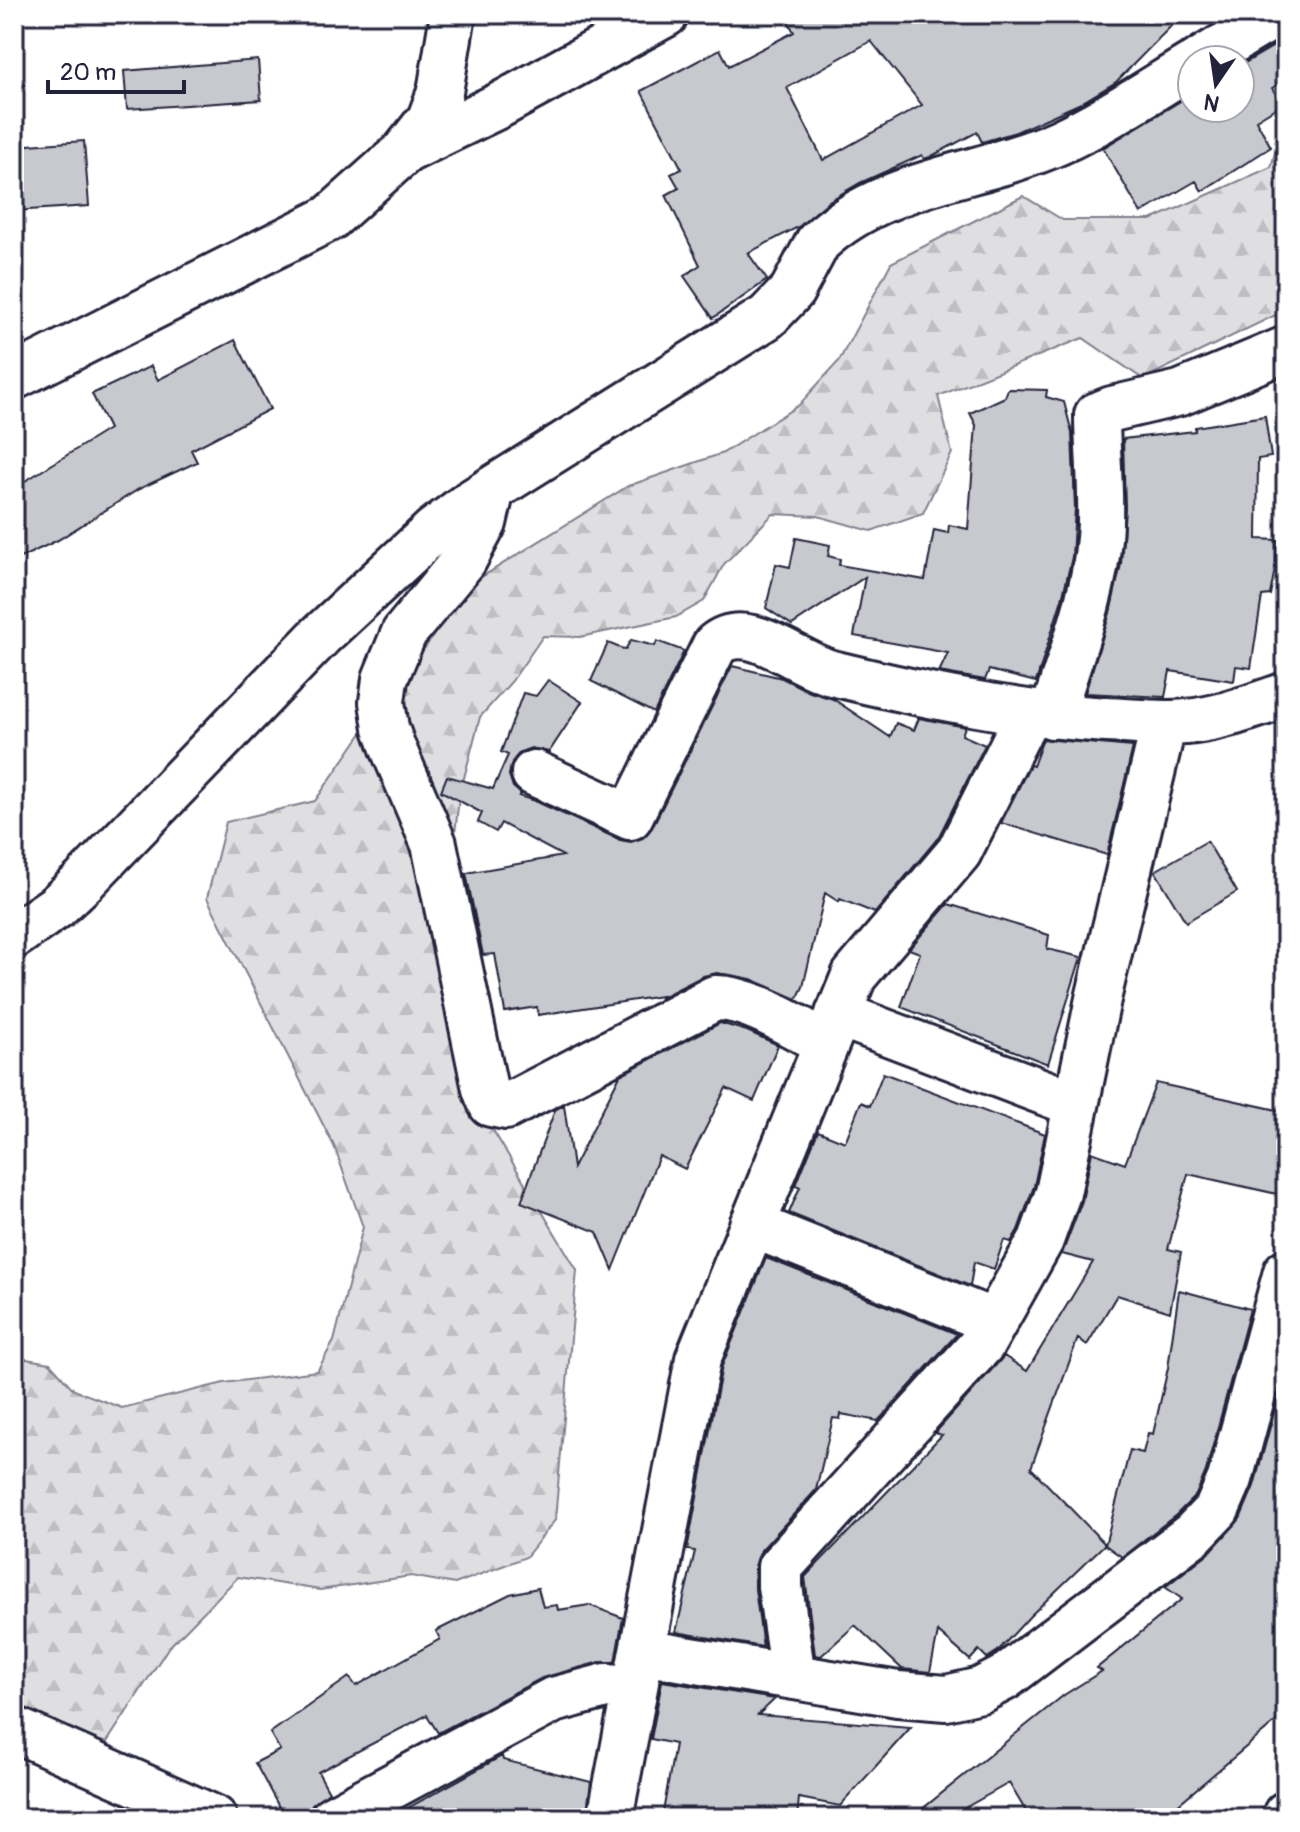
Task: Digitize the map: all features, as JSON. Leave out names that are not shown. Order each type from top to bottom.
[{"type":"street","points":[[14,377],[330,218],[405,151],[430,119],[440,92],[453,14]]},
{"type":"street","points":[[405,151],[500,105],[666,14]]},
{"type":"street","points":[[1227,44],[1277,14]]},
{"type":"street","points":[[14,936],[56,907],[84,881],[321,635],[433,531],[492,489],[767,317],[792,291],[818,242],[857,213],[893,194],[1059,142],[1176,74]]},
{"type":"street","points":[[610,1818],[698,1359],[854,976],[959,852],[1040,715],[1093,579],[1101,517],[1097,415],[1284,364]]},
{"type":"street","points":[[492,489],[484,523],[464,560],[404,633],[385,679],[382,702],[393,748],[434,844],[485,1089],[491,1104],[506,1107],[715,998],[730,997],[1075,1104]]},
{"type":"street","points":[[534,773],[630,817],[715,645],[725,636],[741,634],[763,641],[816,669],[1040,715],[1164,723],[1219,717],[1286,695],[1286,676]]},
{"type":"street","points":[[793,1677],[780,1567],[983,1343],[1041,1240],[1058,1193],[1098,999],[1164,723]]},
{"type":"street","points":[[752,1225],[994,1322]]},
{"type":"street","points":[[333,1818],[553,1700],[606,1686],[638,1670],[793,1677],[898,1694],[946,1698],[981,1690],[1004,1678],[1193,1534],[1217,1509],[1230,1479],[1286,1272]]},
{"type":"street","points":[[14,1729],[214,1818]]},
{"type":"green space","points":[[1286,113],[1286,310],[1143,379],[1083,338],[938,396],[952,453],[923,513],[871,531],[818,516],[773,514],[724,564],[704,601],[676,617],[580,637],[543,636],[512,681],[480,717],[459,797],[442,955],[490,1125],[577,1270],[555,1520],[526,1557],[455,1584],[411,1576],[320,1590],[238,1577],[168,1648],[107,1742],[79,1741],[14,1707],[14,1357],[50,1363],[74,1390],[122,1408],[224,1383],[317,1371],[334,1341],[363,1227],[334,1146],[207,898],[226,822],[315,801],[464,588],[628,486],[723,453],[799,405],[839,361],[891,263],[1023,196],[1063,220],[1151,220],[1271,167]]},
{"type":"building","points":[[784,14],[1183,14],[1116,82],[1081,103],[1016,132],[982,142],[977,132],[930,157],[924,159],[922,155],[860,183],[829,201],[800,226],[748,253],[767,280],[713,318],[684,276],[700,265],[666,195],[679,188],[671,174],[682,169],[641,91],[720,49],[729,66],[794,32]],"holes":[[[871,41],[922,105],[823,160],[787,88]]]},
{"type":"building","points":[[1286,39],[1286,80],[1272,88],[1282,104],[1256,120],[1256,57]]},
{"type":"building","points":[[258,60],[261,100],[127,109],[124,71]]},
{"type":"building","points":[[1176,104],[1176,124],[1256,124],[1256,120],[1271,147],[1202,191],[1196,181],[1141,213],[1103,148]]},
{"type":"building","points":[[84,141],[89,206],[14,211],[14,146]]},
{"type":"building","points":[[235,340],[270,409],[191,450],[197,462],[139,489],[58,540],[14,561],[14,488],[109,429],[92,394],[151,366],[158,380]]},
{"type":"building","points":[[1008,389],[1047,390],[1046,397],[1064,402],[1072,433],[1075,508],[1072,557],[1036,682],[989,670],[985,680],[939,672],[948,653],[854,636],[865,577],[792,625],[766,608],[776,564],[790,567],[796,538],[830,545],[828,556],[840,559],[839,565],[925,580],[934,530],[948,533],[949,525],[968,529],[976,425],[970,413],[1005,397]]},
{"type":"building","points":[[1265,416],[1271,457],[1258,459],[1257,539],[1277,540],[1276,563],[1270,595],[1262,596],[1251,668],[1236,666],[1234,681],[1170,671],[1165,697],[1085,693],[1110,613],[1121,564],[1125,508],[1123,439],[1195,431],[1195,427]]},
{"type":"building","points":[[631,640],[655,646],[657,641],[684,651],[654,713],[591,681],[608,643],[625,650]]},
{"type":"building","points":[[732,666],[782,678],[833,699],[890,737],[896,723],[914,730],[919,718],[965,727],[962,735],[985,745],[938,838],[875,913],[840,899],[839,902],[825,893],[803,987],[797,999],[751,979],[717,973],[703,976],[660,998],[538,1015],[537,1007],[505,1012],[495,954],[483,955],[466,873],[563,856],[501,823],[496,832],[478,822],[482,813],[441,791],[447,776],[493,789],[508,755],[501,752],[523,693],[536,696],[548,680],[582,702],[549,752],[531,748],[520,752],[512,762],[509,775],[513,787],[521,794],[519,796],[620,840],[631,842],[643,838],[652,828]]},
{"type":"building","points":[[1043,739],[1133,747],[1107,855],[1001,823],[1030,765],[1033,766]]},
{"type":"building","points":[[1207,841],[1237,892],[1186,922],[1155,871]]},
{"type":"building","points":[[948,904],[1049,935],[1047,949],[1081,957],[1048,1064],[901,1007],[920,953],[909,949]]},
{"type":"building","points":[[720,1023],[778,1045],[754,1101],[726,1088],[685,1169],[659,1156],[613,1270],[597,1232],[521,1202],[555,1110],[564,1105],[573,1168],[620,1075]]},
{"type":"building","points":[[883,1073],[1045,1134],[1034,1186],[1018,1230],[1011,1242],[1004,1240],[994,1269],[974,1262],[970,1286],[789,1213],[800,1187],[796,1185],[818,1131],[845,1142],[861,1102],[870,1106]]},
{"type":"building","points":[[1156,1083],[1286,1112],[1286,1196],[1188,1174],[1168,1249],[1181,1252],[1170,1312],[1117,1295],[1087,1345],[1078,1338],[1031,1468],[1105,1544],[998,1651],[987,1658],[979,1650],[970,1660],[938,1632],[930,1672],[902,1669],[855,1625],[821,1656],[815,1655],[805,1577],[942,1435],[935,1433],[1004,1356],[1027,1371],[1093,1262],[1062,1254],[1082,1201],[1092,1152],[1125,1164]]},
{"type":"building","points":[[766,1258],[957,1334],[878,1421],[841,1414],[840,1419],[833,1418],[816,1490],[761,1550],[755,1566],[763,1647],[676,1632],[695,1551],[687,1550],[722,1366]]},
{"type":"building","points":[[1179,1290],[1250,1309],[1206,1471],[1196,1495],[1176,1515],[1122,1557],[1105,1545],[1130,1450],[1143,1453],[1148,1433],[1153,1434],[1168,1368]]},
{"type":"building","points":[[1286,1368],[1286,1708],[1279,1719],[1162,1818],[1030,1818],[1009,1783],[947,1818],[927,1818],[921,1810],[1064,1695],[1102,1671],[1097,1668],[1182,1599],[1165,1587],[1211,1551],[1240,1519],[1254,1486]]},
{"type":"building","points":[[538,1588],[543,1607],[557,1605],[558,1610],[589,1605],[623,1618],[615,1662],[600,1662],[542,1678],[438,1733],[427,1715],[318,1772],[329,1792],[312,1804],[308,1818],[285,1818],[255,1763],[280,1750],[270,1733],[349,1677],[356,1686],[440,1639],[436,1631],[510,1594]]},
{"type":"building","points":[[662,1681],[775,1699],[758,1715],[911,1727],[840,1806],[799,1798],[797,1818],[662,1818],[675,1744],[651,1739]]},
{"type":"building","points":[[502,1756],[503,1760],[591,1782],[586,1818],[390,1818]]}]
